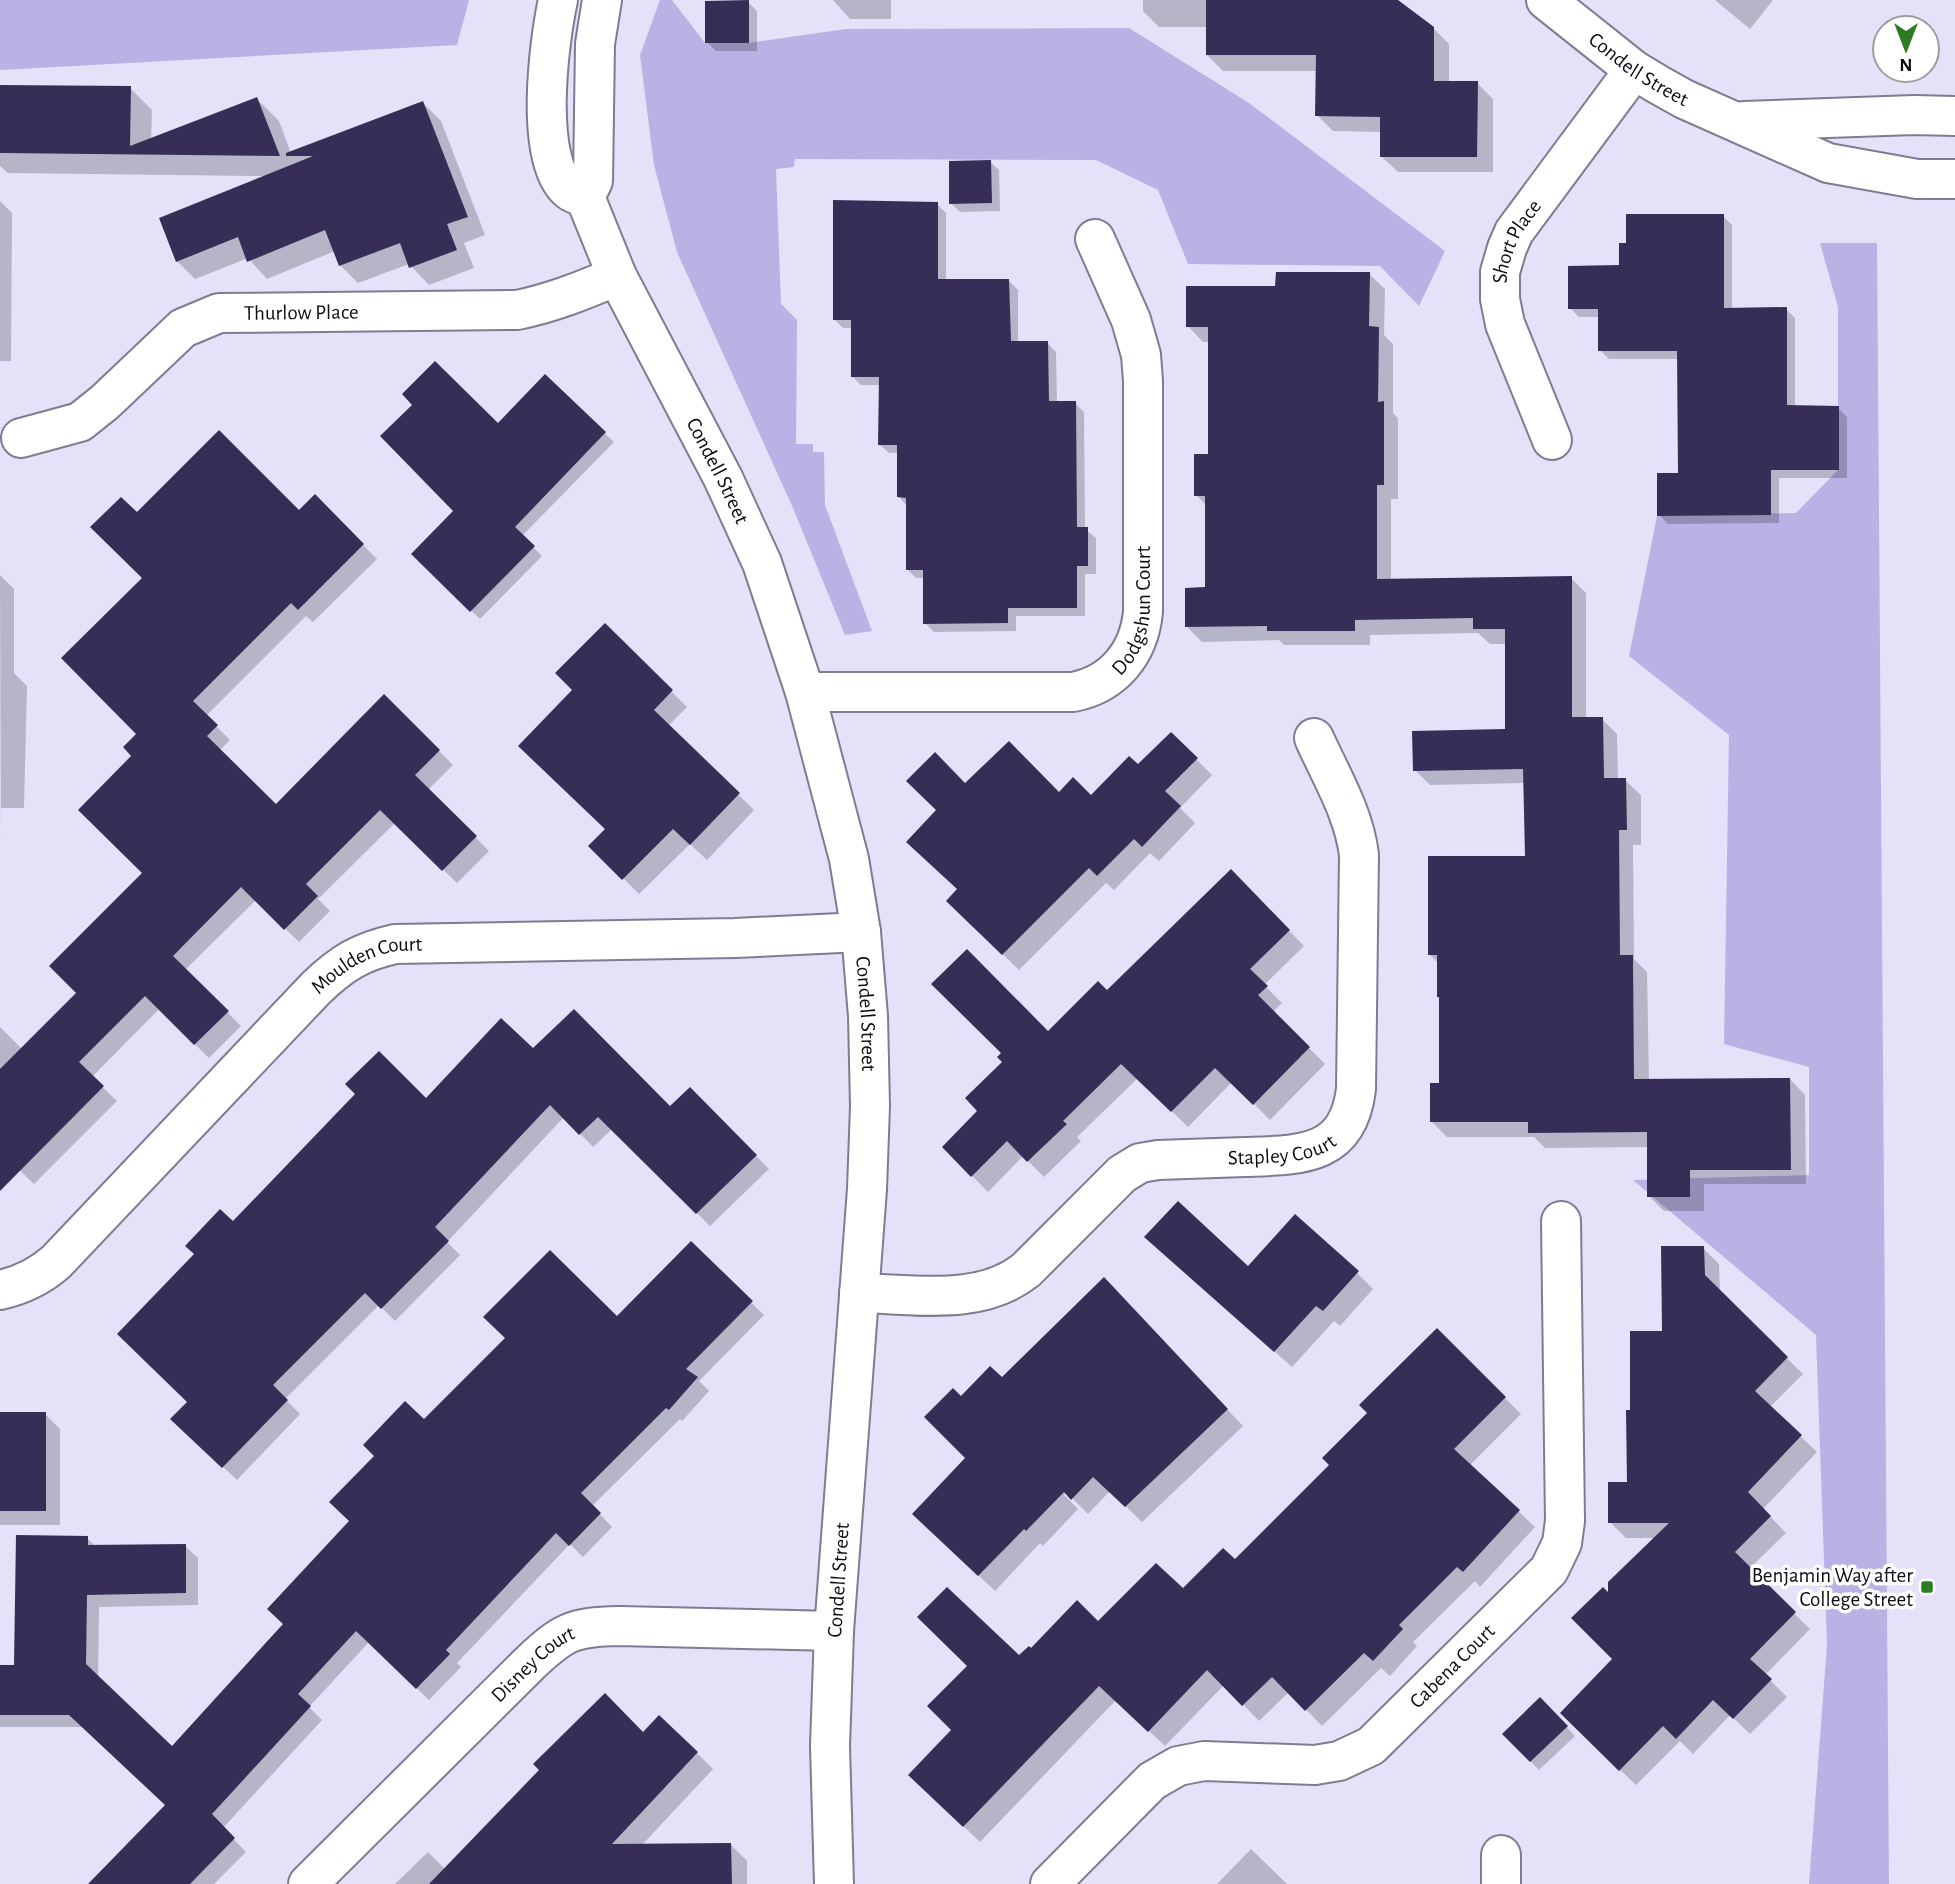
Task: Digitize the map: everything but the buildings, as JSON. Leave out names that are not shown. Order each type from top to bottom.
[{"type":"street","name":"Condell Street","points":[[558,0],[549,51],[547,83],[551,156],[561,180],[570,192],[585,197],[617,276],[723,478],[762,563],[805,692],[849,859],[862,932],[868,1016],[870,1106],[834,1632],[830,1746],[834,1884]]},
{"type":"street","points":[[585,197],[593,181],[595,44],[602,0]]},
{"type":"street","name":"Condell Street","points":[[1546,0],[1634,69],[1684,99],[1828,163],[1917,179],[1955,179]]},
{"type":"street","name":"Short Place","points":[[1552,440],[1505,324],[1500,299],[1500,272],[1514,232],[1634,69]]},
{"type":"street","name":"Condell Street","points":[[1739,122],[1955,116]]},
{"type":"street","name":"Dodgshun Court","points":[[805,692],[1073,692],[1105,680],[1128,659],[1139,634],[1143,612],[1143,367],[1131,320],[1095,239]]},
{"type":"street","name":"Thurlow Place","points":[[21,438],[80,422],[183,328],[219,313],[516,310],[545,305],[572,296],[617,276]]},
{"type":"street","name":"Stapley Court","points":[[859,1293],[969,1295],[993,1289],[1026,1270],[1117,1178],[1134,1166],[1157,1160],[1308,1153],[1331,1141],[1343,1128],[1353,1107],[1356,1089],[1359,855],[1349,813],[1314,737]]},
{"type":"street","name":"Moulden Court","points":[[0,1290],[35,1278],[56,1262],[316,988],[356,956],[395,944],[735,938],[862,932]]},
{"type":"street","name":"Cabena Court","points":[[1050,1884],[1152,1781],[1178,1766],[1204,1761],[1315,1765],[1339,1761],[1371,1746],[1549,1570],[1562,1543],[1565,1521],[1561,1221]]},
{"type":"street","name":"Disney Court","points":[[308,1884],[529,1664],[555,1640],[570,1631],[591,1626],[619,1626],[834,1632]]},
{"type":"shaded area","points":[[0,0],[469,0],[457,45],[0,70]]},
{"type":"shaded area","points":[[660,0],[672,0],[705,43],[749,43],[846,29],[1129,28],[1249,103],[1445,251],[1419,306],[1380,266],[1188,264],[1158,190],[1096,160],[795,159],[794,167],[776,169],[781,304],[797,320],[796,444],[813,444],[813,452],[824,452],[825,505],[872,631],[845,635],[793,508],[677,252],[654,165],[640,55]]},
{"type":"shaded area","points":[[1820,243],[1877,243],[1889,1884],[1809,1884],[1827,1645],[1816,1335],[1633,1180],[1809,1175],[1809,1067],[1724,1044],[1729,735],[1629,656],[1657,516],[1796,513],[1838,470],[1838,307]]},
{"type":"place","name":"Benjamin Way after College Street","points":[[1927,1587]]}]
